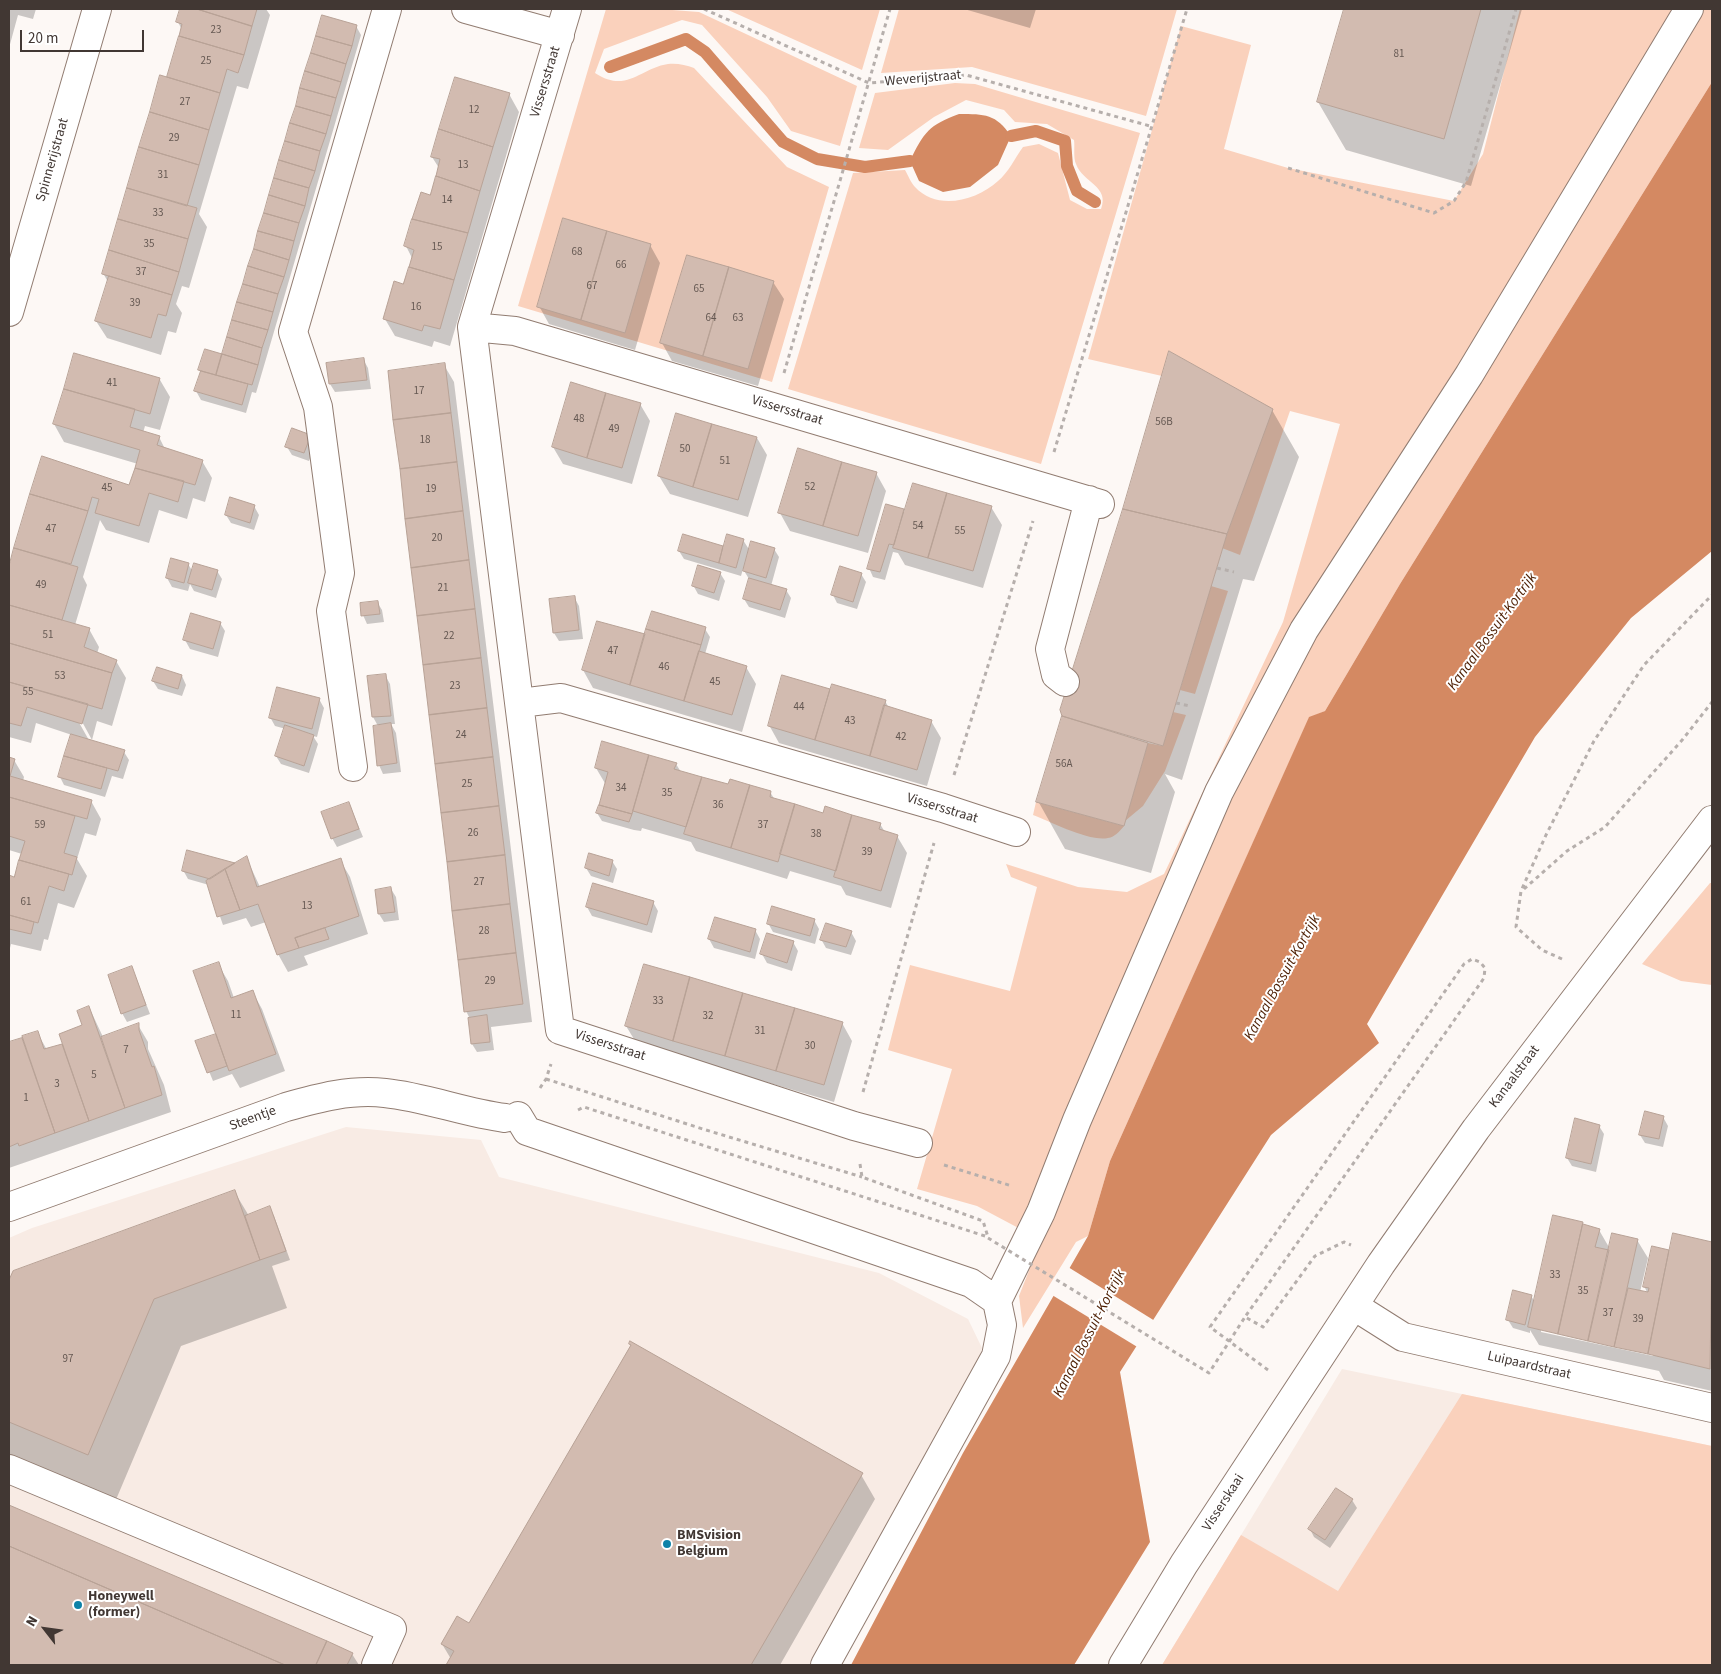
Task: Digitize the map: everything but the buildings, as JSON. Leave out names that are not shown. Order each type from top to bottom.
[{"type":"street","name":"Spinnerijstraat","points":[[9,312],[98,9]]},
{"type":"street","points":[[353,767],[331,611],[340,573],[318,407],[293,332],[387,9]]},
{"type":"street","points":[[466,9],[560,35]]},
{"type":"street","name":"Vissersstraat","points":[[567,9],[472,327],[560,1030],[854,1126],[918,1143]]},
{"type":"street","points":[[825,1665],[996,1356],[1002,1325],[997,1301],[1047,1198],[1077,1120],[1219,792],[1304,630],[1469,375],[1689,9]]},
{"type":"street","name":"Vissersstraat","points":[[472,327],[515,331],[1094,502],[1050,649],[1056,675],[1065,682]]},
{"type":"street","name":"Vissersstraat","points":[[520,703],[561,698],[943,808],[1016,832]]},
{"type":"street","name":"Kanaalstraat","points":[[1329,1343],[1381,1264],[1476,1129],[1712,820]]},
{"type":"street","name":"Steentje","points":[[9,1207],[286,1107],[324,1096],[357,1092],[385,1093],[512,1117]]},
{"type":"street","points":[[512,1117],[527,1131],[971,1283],[997,1301]]},
{"type":"street","name":"Luipaardstraat","points":[[1354,1306],[1403,1337],[1712,1408]]},
{"type":"street","name":"Visserskaai","points":[[1123,1665],[1184,1564],[1329,1343]]},
{"type":"street","points":[[9,1469],[392,1629],[376,1665]]},
{"type":"path","name":"Weverijstraat","points":[[704,9],[869,83],[966,75],[1150,126]]},
{"type":"path","points":[[774,408],[890,9]]},
{"type":"path","points":[[854,1126],[943,808],[1043,488],[1150,126],[1187,9]]},
{"type":"path","points":[[1288,168],[1434,213],[1454,201],[1466,182],[1516,9]]},
{"type":"path","points":[[1218,568],[1234,572]]},
{"type":"path","points":[[1595,972],[1542,950],[1516,927],[1521,891],[1546,835],[1594,742],[1644,665],[1712,595]]},
{"type":"path","points":[[1521,891],[1567,851],[1606,826],[1683,739],[1712,702]]},
{"type":"path","points":[[1176,703],[1190,706]]},
{"type":"path","points":[[914,1198],[983,1221],[988,1238],[1209,1373],[1246,1315],[1484,978],[1486,968],[1480,962],[1472,959],[1464,964],[1210,1327],[1297,1391]]},
{"type":"path","points":[[512,1117],[546,1079],[560,1030]]},
{"type":"path","points":[[546,1079],[862,1177]]},
{"type":"path","points":[[918,1143],[924,1159],[1047,1198]]},
{"type":"path","points":[[1246,1315],[1263,1327],[1315,1256]]},
{"type":"shaded area","points":[[606,9],[659,9],[699,12],[857,86],[840,146],[791,131],[767,97],[702,25],[682,20],[604,49],[595,73],[606,79],[616,81],[633,78],[658,66],[668,64],[681,64],[694,68],[787,167],[829,187],[772,382],[518,306]]},
{"type":"shaded area","points":[[726,9],[880,9],[862,70]]},
{"type":"shaded area","points":[[899,9],[1177,9],[1146,116],[972,67],[881,73]]},
{"type":"shaded area","points":[[1520,9],[1712,9],[1712,82],[1400,584],[1325,711],[1309,718],[1110,1161],[1088,1236],[1076,1242],[1023,1328],[1019,1296],[1041,1240],[977,1206],[917,1189],[952,1069],[888,1050],[910,965],[1010,991],[1037,887],[1011,877],[1006,864],[1078,887],[1127,892],[1164,874],[1283,622],[1340,424],[1290,411],[1240,555],[1222,548],[1272,409],[1169,351],[1162,376],[1088,359],[1181,26],[1251,45],[1224,149],[1288,168],[1454,201],[1483,154]]},
{"type":"shaded area","points":[[955,83],[975,84],[1140,133],[1041,464],[788,389],[853,173],[905,170],[914,185],[924,194],[934,199],[956,200],[979,194],[989,188],[1005,174],[1023,147],[1039,144],[1058,153],[1070,200],[1087,209],[1101,209],[1102,195],[1084,176],[1076,164],[1074,140],[1047,124],[1015,122],[1004,110],[966,100],[934,117],[888,150],[859,148],[875,93]]},
{"type":"shaded area","points":[[1211,586],[1228,591],[1195,694],[1180,690]]},
{"type":"shaded area","points":[[1173,712],[1186,715],[1165,771],[1143,806],[1125,821],[1148,743],[1163,746]]},
{"type":"shaded area","points":[[1036,802],[1124,826],[1115,835],[1108,838],[1091,837],[1033,815]]},
{"type":"shaded area","points":[[1710,883],[1712,883],[1712,985],[1681,981],[1642,964]]},
{"type":"shaded area","points":[[346,1127],[481,1140],[499,1177],[879,1273],[968,1319],[982,1348],[971,1383],[811,1665],[9,1665],[9,1238],[32,1228]]},
{"type":"shaded area","points":[[1342,1369],[1712,1446],[1712,1665],[1162,1665]]},
{"type":"shaded area","points":[[1462,1394],[1712,1446],[1712,1665],[1162,1665],[1241,1535],[1338,1591]]},
{"type":"water","name":"Kanaal Bossuit-Kortrijk","points":[[1712,82],[1712,551],[1631,618],[1535,737],[1367,1024],[1379,1043],[1271,1135],[1120,1372],[1150,1542],[1074,1665],[851,1665],[963,1453],[1088,1236],[1110,1161],[1309,717],[1325,711],[1400,584]]},
{"type":"water","points":[[959,114],[976,114],[995,119],[1011,136],[998,165],[970,187],[943,192],[919,181],[910,161],[919,143],[934,126]]},
{"type":"pier","points":[[1068,1267],[1155,1321],[1139,1348],[1052,1295]]},
{"type":"waterway","points":[[610,67],[686,39],[705,52],[783,142],[817,159],[865,167],[910,161]]},
{"type":"waterway","points":[[1011,136],[1036,131],[1065,141],[1067,166],[1077,191],[1095,202]]},
{"type":"place","name":"BMSvision Belgium","points":[[667,1544]]},
{"type":"place","name":"Honeywell (former)","points":[[78,1605]]}]
